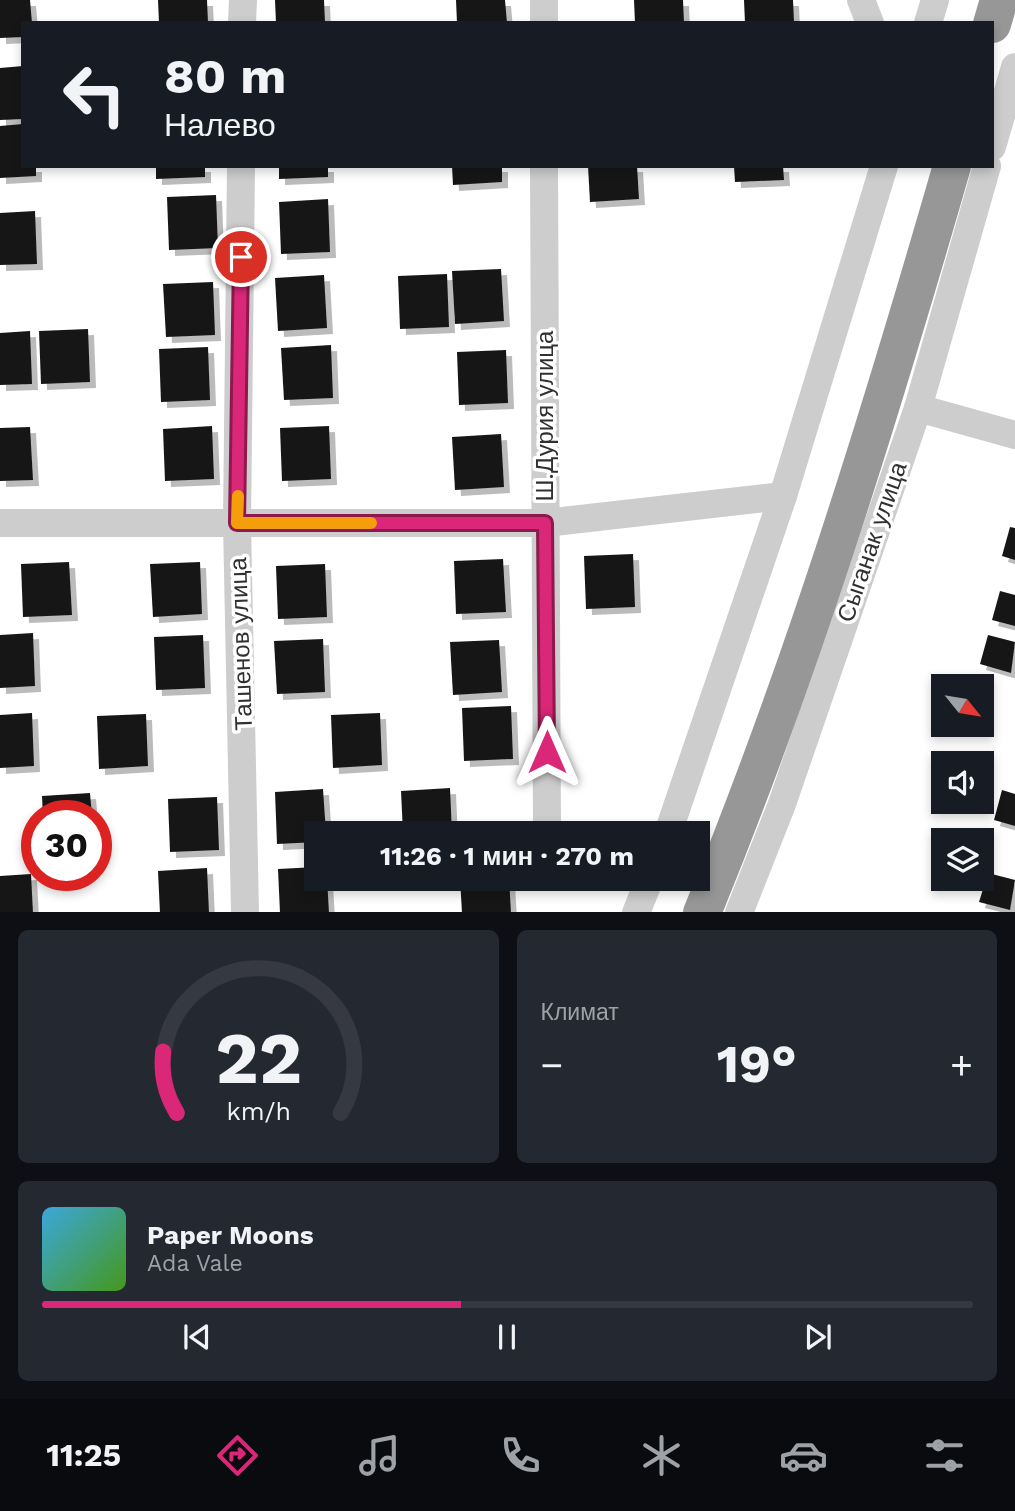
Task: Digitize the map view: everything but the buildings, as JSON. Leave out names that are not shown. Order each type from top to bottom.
[{"type":"highway","points":[[969,21],[975,0]]},
{"type":"highway","points":[[993,21],[999,0]]},
{"type":"highway","points":[[710,831],[794,607],[870,370],[927,168]]},
{"type":"highway","points":[[702,912],[744,812],[811,627],[891,377],[951,168]]},
{"type":"highway","points":[[678,912],[687,891]]},
{"type":"street","points":[[242,21],[243,0]]},
{"type":"street","points":[[544,0],[544,21]]},
{"type":"street","points":[[861,0],[869,21]]},
{"type":"street","points":[[929,21],[935,0]]},
{"type":"street","points":[[994,140],[1015,67]]},
{"type":"street","name":"Ташенов улица","points":[[242,168],[237,523],[246,912]]},
{"type":"street","name":"Ш.Дурия улица","points":[[544,168],[547,821]]},
{"type":"street","points":[[672,821],[783,496],[883,168]]},
{"type":"street","name":"Сыганак улица","points":[[739,912],[782,804],[918,408],[986,168]]},
{"type":"street","points":[[918,408],[1015,435]]},
{"type":"street","points":[[0,523],[545,523],[783,496]]},
{"type":"street","points":[[636,912],[645,891]]},
{"type":"slow traffic","points":[[238,496],[237,523],[371,523]]},
{"type":"route","points":[[241,257],[237,523],[545,523],[547,752]]}]
